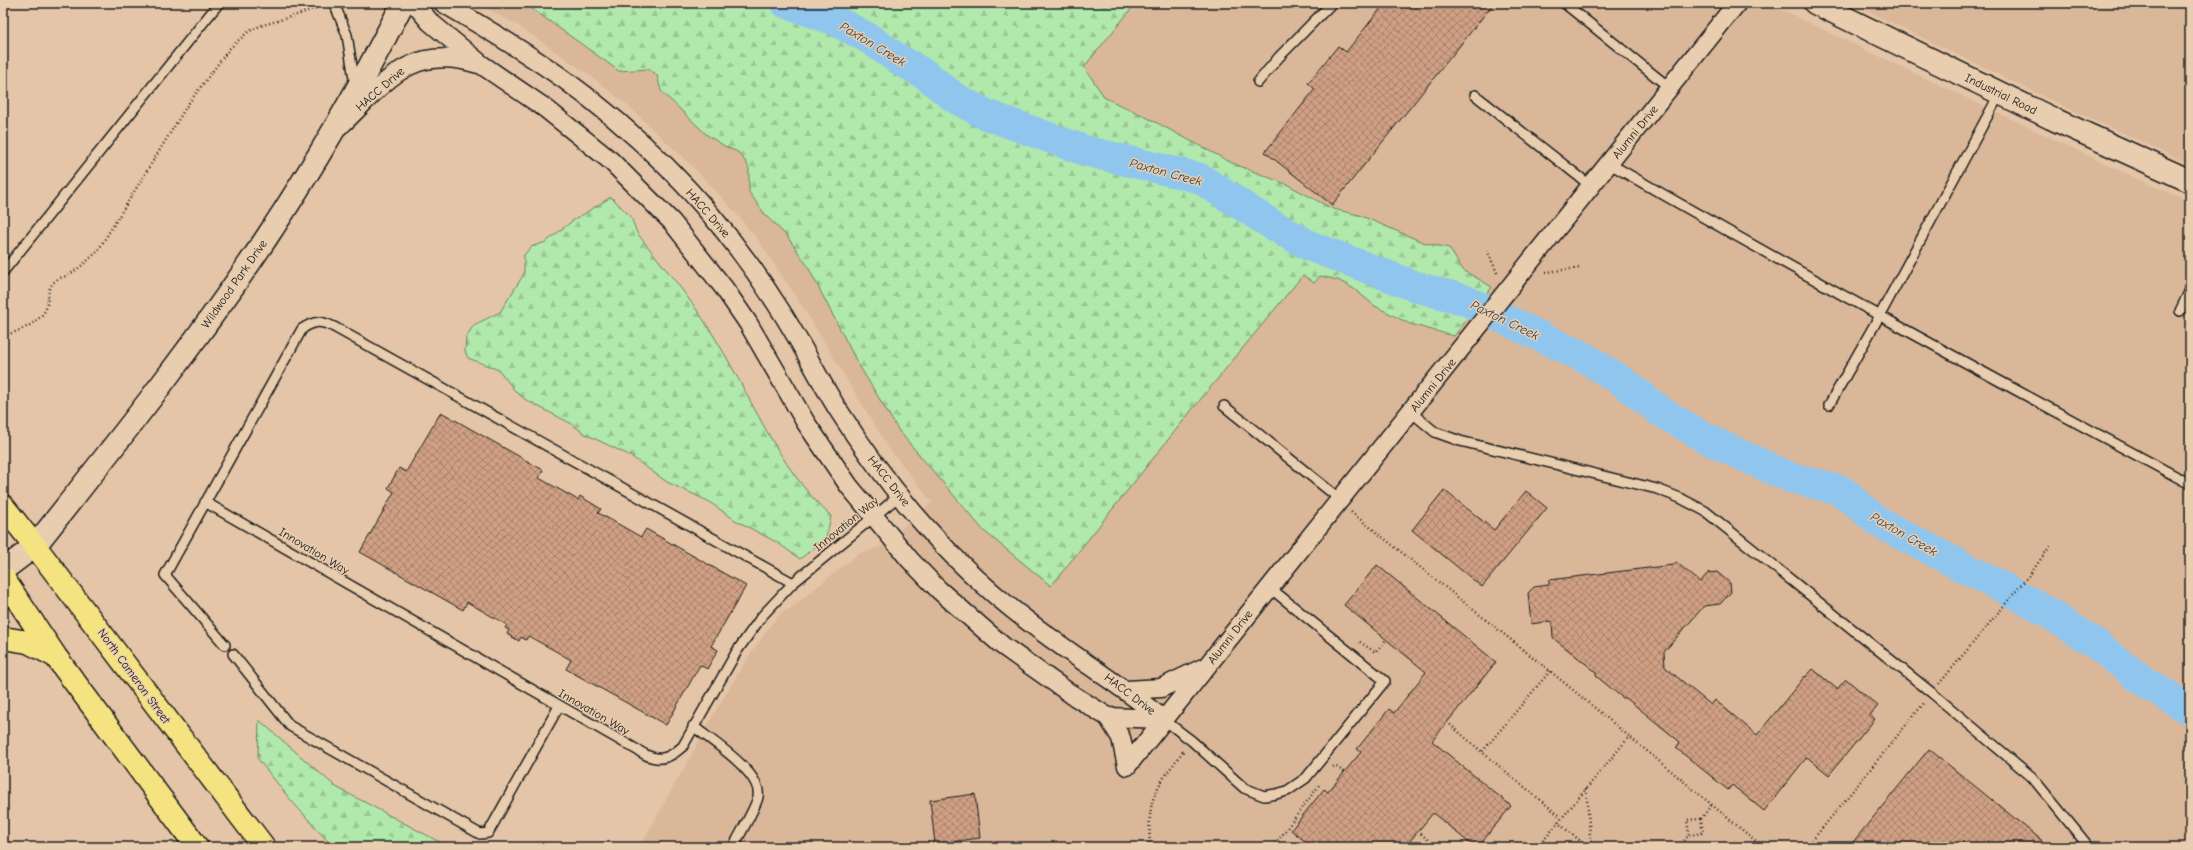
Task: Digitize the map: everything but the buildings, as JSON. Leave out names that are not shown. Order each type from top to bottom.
[{"type":"highway","name":"North Cameron Street","points":[[3,506],[36,546],[264,847]]},
{"type":"highway","points":[[3,578],[56,657],[197,847]]},
{"type":"highway","points":[[3,638],[28,642],[56,657]]},
{"type":"street","name":"Wildwood Park Drive","points":[[3,570],[36,546],[196,338],[266,238],[332,133],[403,3]]},
{"type":"street","name":"HACC Drive","points":[[414,3],[430,22],[482,65],[546,108],[611,161],[672,222],[697,252],[740,311],[826,454],[873,517],[915,565],[971,619],[1038,671],[1108,717],[1164,720]]},
{"type":"street","name":"HACC Drive","points":[[443,3],[499,36],[571,85],[634,136],[697,199],[724,231],[777,304],[836,405],[872,460],[935,537],[993,593],[1057,643],[1127,690],[1164,720]]},
{"type":"street","name":"Alumni Drive","points":[[1108,717],[1121,738],[1127,766],[1269,587],[1346,506],[1411,412],[1470,338],[1501,286],[1610,164],[1737,3]]},
{"type":"street","name":"Industrial Road","points":[[1814,3],[2000,93],[2190,181]]},
{"type":"street","name":"HACC Drive","points":[[332,133],[389,79],[409,64],[427,59],[448,57],[482,65]]},
{"type":"street","points":[[1127,690],[1161,688],[1209,664]]},
{"type":"lane","points":[[334,3],[346,35],[356,91]]},
{"type":"lane","points":[[1258,82],[1279,57],[1332,3]]},
{"type":"lane","points":[[1564,3],[1670,88]]},
{"type":"lane","points":[[3,272],[214,5]]},
{"type":"lane","points":[[1829,405],[1880,315],[2000,93]]},
{"type":"lane","points":[[1475,95],[1591,186]]},
{"type":"lane","points":[[1610,164],[1650,188],[1880,315],[2190,484]]},
{"type":"lane","points":[[2180,311],[2190,290]]},
{"type":"lane","points":[[225,645],[165,575],[302,329],[312,322],[322,322],[793,583]]},
{"type":"lane","points":[[1224,406],[1346,506]]},
{"type":"lane","points":[[1411,412],[1435,432],[1460,441],[1657,490],[1680,498],[1705,511],[1932,693],[2032,777],[2089,847]]},
{"type":"lane","name":"Innovation Way","points":[[205,502],[560,706],[646,755],[656,759],[664,758],[678,750],[686,740],[736,651],[762,616],[793,583],[900,496]]},
{"type":"lane","points":[[1164,720],[1192,741],[1244,788],[1264,796],[1287,791],[1306,778],[1385,681],[1269,587]]},
{"type":"lane","points":[[233,654],[290,726],[480,834],[488,833],[560,706]]},
{"type":"lane","points":[[693,726],[733,757],[756,780],[758,797],[733,847]]},
{"type":"path","points":[[3,335],[30,324],[42,315],[47,305],[50,287],[57,279],[77,270],[97,252],[188,104],[230,48],[248,32],[260,26],[320,6]]},
{"type":"path","points":[[1487,250],[1501,286]]},
{"type":"path","points":[[1543,272],[1579,268]]},
{"type":"path","points":[[1346,506],[1550,671],[1763,847]]},
{"type":"path","points":[[1807,847],[2031,573],[2052,545]]},
{"type":"path","points":[[1354,638],[1376,652],[1386,640]]},
{"type":"path","points":[[1482,752],[1550,671]]},
{"type":"path","points":[[1447,722],[1562,817]]},
{"type":"path","points":[[1538,847],[1557,822],[1629,737]]},
{"type":"path","points":[[1150,847],[1151,802],[1158,785],[1186,749]]},
{"type":"path","points":[[1331,771],[1335,766],[1344,772]]},
{"type":"path","points":[[1274,847],[1323,781]]},
{"type":"path","points":[[1586,789],[1589,847]]},
{"type":"path","points":[[1679,847],[1689,835],[1703,833],[1701,819],[1712,804]]},
{"type":"path","points":[[1689,835],[1687,820],[1701,819]]},
{"type":"path","points":[[1557,822],[1589,847]]},
{"type":"path","points":[[1418,831],[1436,847]]},
{"type":"shaded area","points":[[477,3],[1767,3],[2148,184],[2190,201],[2190,847],[640,847],[719,705],[747,659],[767,630],[782,612],[790,609],[858,554],[880,547],[932,502],[888,447],[804,309],[759,241],[728,204],[690,164],[625,103],[592,77],[516,24]]},
{"type":"shaded area","points":[[1851,3],[2190,3],[2190,164],[2057,103]]},
{"type":"green space","points":[[524,3],[1136,3],[1084,67],[1105,98],[1144,116],[1232,163],[1288,185],[1333,209],[1359,215],[1425,243],[1449,248],[1463,270],[1492,287],[1454,336],[1410,324],[1375,306],[1354,289],[1338,280],[1320,276],[1314,283],[1303,275],[1191,411],[1051,586],[984,531],[899,431],[857,362],[807,265],[787,236],[766,216],[749,192],[749,169],[746,162],[738,152],[726,147],[707,135],[661,91],[657,75],[648,69],[619,71]]},
{"type":"green space","points":[[611,197],[631,217],[637,233],[702,317],[779,452],[812,496],[831,516],[826,538],[800,559],[778,543],[735,520],[708,501],[667,482],[629,455],[585,434],[572,424],[526,400],[516,392],[499,370],[468,358],[465,351],[466,337],[474,325],[500,312],[524,274],[524,255],[531,247],[546,242],[571,222]]},
{"type":"green space","points":[[259,720],[336,787],[449,847],[333,847],[289,798],[258,759]]},
{"type":"waterway","name":"Paxton Creek","points":[[786,3],[834,20],[868,38],[898,59],[926,75],[955,98],[987,115],[1086,151],[1199,178],[1271,224],[1310,246],[1417,287],[1465,300],[1587,359],[1626,384],[1660,411],[1707,439],[1789,477],[1842,491],[1878,522],[2036,605],[2093,642],[2145,682],[2190,710]]}]
